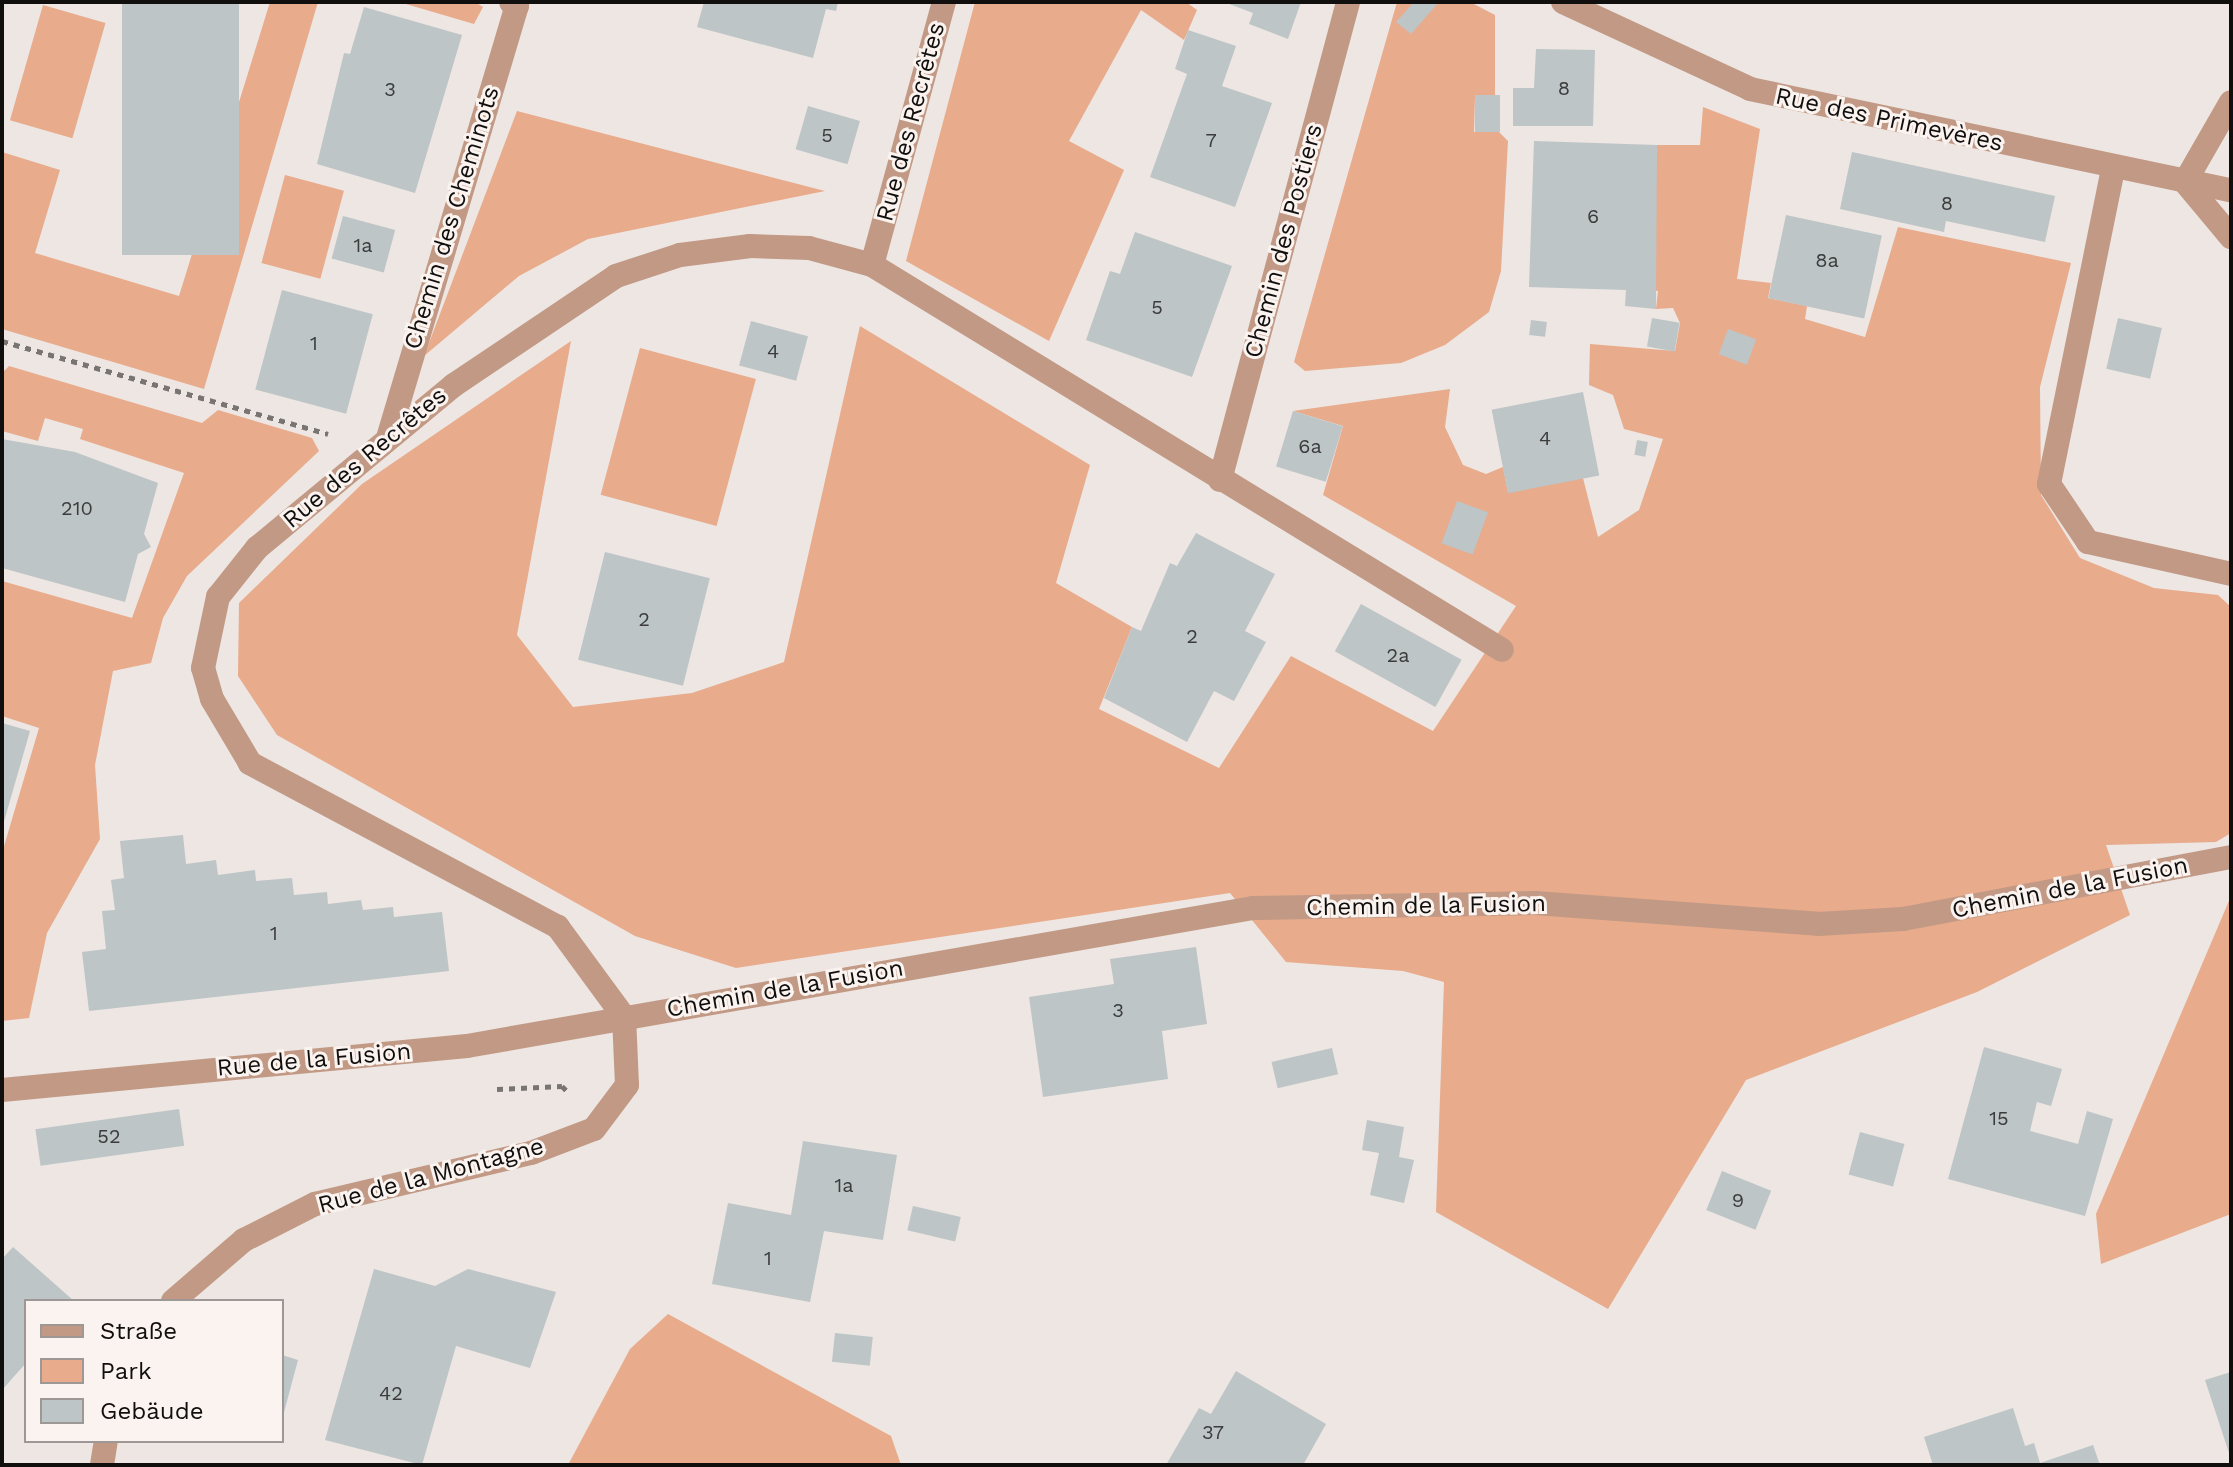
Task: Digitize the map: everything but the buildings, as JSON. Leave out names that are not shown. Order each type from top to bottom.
[{"type":"street","name":"Chemin des Cheminots","points":[[388,438],[517,6],[511,2]]},
{"type":"street","name":"Rue des Recrêtes","points":[[624,1017],[558,927],[288,789],[250,763],[212,699],[205,635],[218,597],[257,548],[388,438],[543,318],[616,276],[680,255],[750,246],[809,248],[872,265],[944,2]]},
{"type":"street","name":"Chemin des Postiers","points":[[1220,480],[1348,2]]},
{"type":"street","name":"Rue des Primevères","points":[[1563,2],[1750,89],[2113,169],[2231,190]]},
{"type":"street","points":[[2231,102],[2185,182],[2231,237]]},
{"type":"street","points":[[2113,169],[2049,484],[2088,542],[2231,574]]},
{"type":"street","points":[[872,265],[1502,650]]},
{"type":"street","name":"Chemin de la Fusion","points":[[624,1017],[1253,908],[1535,903],[1818,924],[1903,919],[2231,857]]},
{"type":"street","name":"Rue de la Fusion","points":[[2,1090],[467,1046],[624,1017]]},
{"type":"street","name":"Rue de la Montagne","points":[[175,1299],[244,1240],[315,1204],[531,1153],[594,1129],[627,1085],[624,1017]]},
{"type":"street","points":[[102,1465],[106,1443]]},
{"type":"path","points":[[2,341],[285,421]]},
{"type":"green space","points":[[270,2],[318,2],[204,389],[2,329],[2,152],[60,170],[35,253],[179,296]]},
{"type":"green space","points":[[399,2],[475,2],[483,7],[474,24]]},
{"type":"green space","points":[[975,2],[1186,2],[1197,10],[1184,40],[1141,10],[1069,141],[1124,170],[1049,341],[906,261]]},
{"type":"green space","points":[[1397,2],[1470,2],[1495,15],[1495,95],[1475,96],[1474,132],[1499,132],[1508,141],[1501,271],[1489,312],[1445,345],[1401,363],[1305,371],[1294,362]]},
{"type":"green space","points":[[43,5],[105,23],[72,138],[10,120]]},
{"type":"green space","points":[[1703,107],[1760,129],[1737,279],[1771,283],[1768,298],[1807,306],[1805,319],[1865,337],[1898,227],[2071,263],[2040,387],[2041,495],[2080,558],[2154,588],[2218,595],[2231,607],[2231,833],[2216,842],[2106,845],[2130,915],[1977,992],[1746,1080],[1608,1309],[1436,1212],[1444,982],[1403,971],[1286,962],[1230,893],[736,968],[635,936],[277,735],[238,676],[239,603],[362,484],[571,341],[517,635],[573,707],[692,693],[784,662],[860,326],[1090,465],[1056,583],[1132,627],[1099,709],[1219,768],[1291,656],[1433,731],[1516,606],[1323,495],[1343,426],[1293,411],[1450,389],[1445,427],[1463,465],[1486,474],[1503,467],[1508,492],[1583,478],[1598,537],[1639,510],[1663,439],[1624,429],[1613,395],[1589,385],[1590,344],[1675,351],[1680,323],[1673,308],[1656,309],[1658,291],[1652,290],[1657,145],[1700,145]]},
{"type":"green space","points":[[517,111],[825,191],[588,239],[519,276],[424,356]]},
{"type":"green space","points":[[285,175],[344,191],[320,279],[261,263]]},
{"type":"green space","points":[[640,348],[756,379],[717,526],[601,495]]},
{"type":"green space","points":[[9,366],[202,423],[218,410],[312,438],[319,451],[187,576],[163,618],[151,663],[113,671],[95,765],[100,839],[47,933],[29,1018],[2,1021],[2,853],[39,728],[2,716],[2,581],[132,618],[184,473],[80,439],[83,429],[45,418],[38,441],[2,431],[2,373]]},
{"type":"green space","points":[[2231,896],[2231,1214],[2101,1264],[2096,1214]]},
{"type":"green space","points":[[668,1314],[891,1436],[901,1465],[568,1465],[630,1349]]}]
